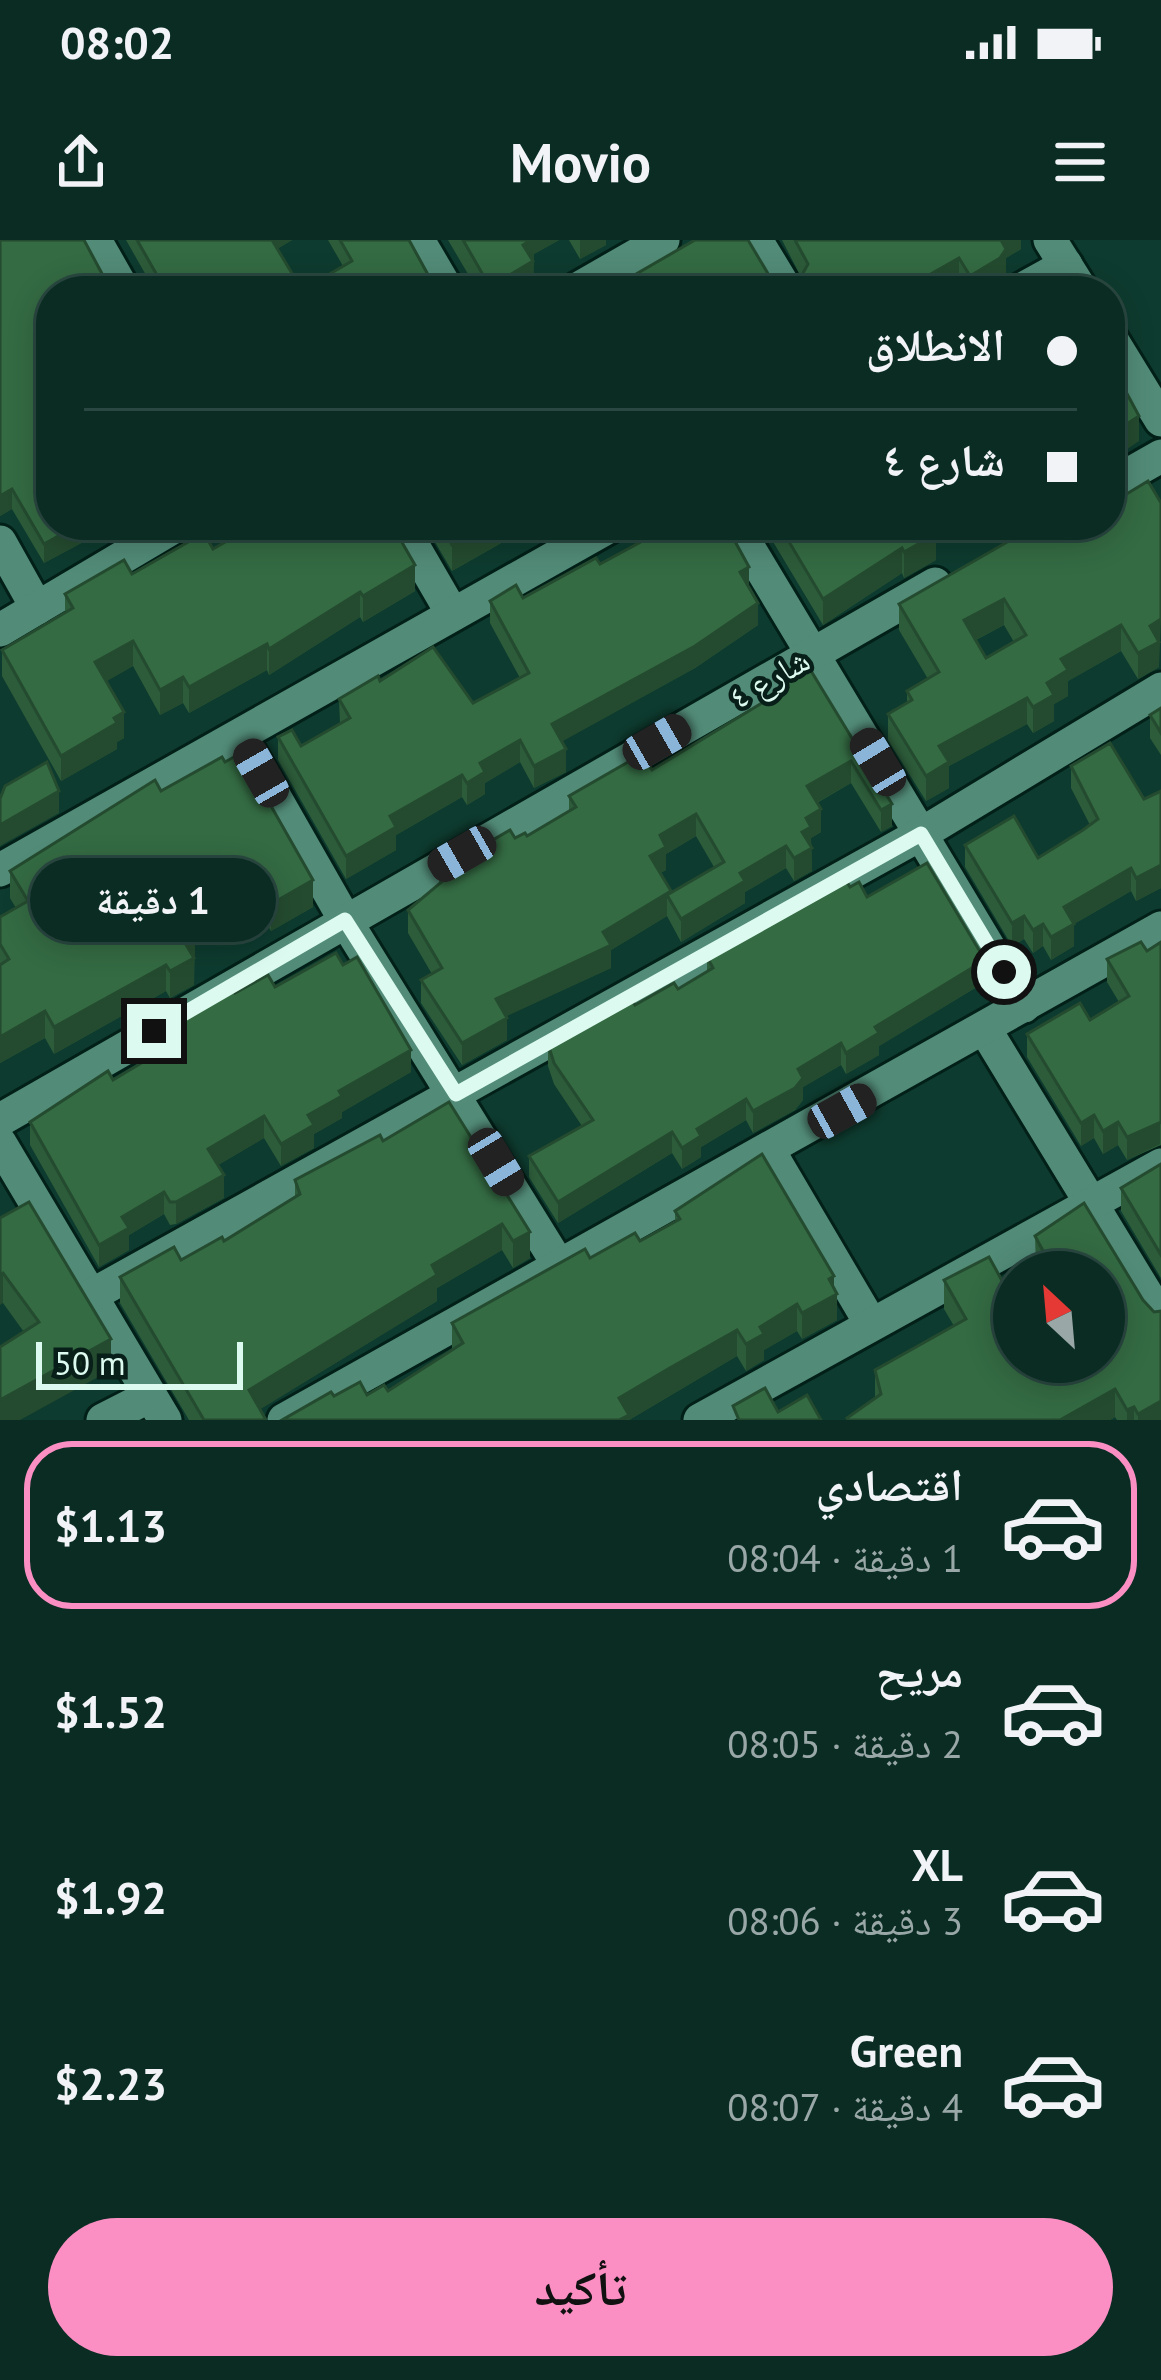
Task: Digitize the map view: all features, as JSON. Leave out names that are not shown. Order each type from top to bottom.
[{"type":"street","points":[[95,240],[115,276]]},
{"type":"street","points":[[418,240],[439,276]]},
{"type":"street","points":[[756,240],[779,276]]},
{"type":"street","points":[[596,276],[643,245]]},
{"type":"street","points":[[1125,361],[1161,420]]},
{"type":"street","points":[[1125,476],[1161,456]]},
{"type":"street","points":[[0,630],[152,540]]},
{"type":"street","points":[[410,540],[452,613]]},
{"type":"street","points":[[0,870],[585,540]]},
{"type":"street","points":[[744,540],[1024,1006]]},
{"type":"street","points":[[0,542],[38,608]]},
{"type":"street","name":"شارع ٤","points":[[0,1120],[957,572]]},
{"type":"street","points":[[92,1295],[921,834],[1161,689]]},
{"type":"street","points":[[240,736],[345,920],[558,1264]]},
{"type":"street","points":[[284,1420],[1161,928]]},
{"type":"street","points":[[986,1030],[1161,1318]]},
{"type":"street","points":[[0,1143],[158,1408],[103,1420]]},
{"type":"street","points":[[769,1151],[871,1324]]},
{"type":"street","points":[[702,1420],[1161,1165]]},
{"type":"building","points":[[0,240],[84,240],[103,276],[36,276],[36,530],[12,489],[0,496]]},
{"type":"building","points":[[137,240],[272,240],[294,276],[157,276]]},
{"type":"building","points":[[340,240],[409,240],[429,276],[326,276],[352,261]]},
{"type":"building","points":[[463,240],[531,240],[523,245],[533,261],[508,276],[484,276]]},
{"type":"building","points":[[695,240],[748,240],[769,276],[633,276]]},
{"type":"building","points":[[795,240],[1001,240],[1006,249],[1000,258],[970,276],[959,258],[927,276],[801,276],[808,264]]},
{"type":"building","points":[[1125,390],[1139,416],[1125,425]]},
{"type":"building","points":[[1148,481],[1161,503],[1161,619],[1150,626],[1159,642],[1138,653],[1121,625],[1061,659],[1068,670],[1047,683],[1054,695],[1033,707],[1027,698],[939,746],[949,762],[926,776],[888,714],[912,700],[907,691],[939,672],[899,604],[1011,540],[1125,540],[1125,495]],"holes":[[[1004,599],[1026,635],[986,658],[964,620]]]},
{"type":"building","points":[[192,540],[208,540],[213,549],[229,540],[401,540],[415,565],[363,596],[360,592],[269,649],[267,644],[189,687],[183,677],[160,690],[133,641],[95,662],[124,712],[114,718],[117,723],[61,756],[2,650],[73,608],[65,594],[124,560],[132,574]]},
{"type":"building","points":[[644,540],[734,540],[749,567],[740,572],[758,603],[695,646],[552,724],[566,749],[534,766],[520,740],[480,763],[485,772],[467,783],[462,775],[390,816],[396,827],[346,856],[278,737],[292,730],[301,746],[350,718],[339,699],[378,676],[380,681],[433,647],[473,703],[529,673],[490,601],[516,585],[523,598],[596,558],[600,564]]},
{"type":"building","points":[[788,540],[925,540],[904,552],[902,548],[823,599]]},
{"type":"building","points":[[805,661],[892,804],[881,810],[851,761],[807,786],[821,809],[806,818],[811,827],[802,832],[812,848],[794,858],[786,846],[740,873],[745,881],[681,919],[667,895],[724,862],[696,814],[660,835],[666,847],[650,856],[671,891],[603,932],[611,945],[496,999],[507,1018],[462,1043],[421,980],[442,968],[408,910],[444,880],[439,871],[510,830],[515,838],[527,836],[576,807],[569,796],[642,754],[652,770],[788,687],[781,675]]},
{"type":"building","points":[[1161,708],[1161,733],[1150,715]]},
{"type":"building","points":[[1110,743],[1144,799],[1161,791],[1161,865],[1136,878],[1131,868],[1064,907],[1074,924],[1051,937],[1043,924],[1033,930],[1024,916],[1012,923],[965,845],[1014,816],[1038,858],[1083,830],[1098,819],[1071,766]]},
{"type":"building","points":[[241,753],[313,880],[271,904],[262,888],[234,905],[223,886],[183,909],[195,930],[182,938],[194,958],[170,971],[166,965],[54,1027],[45,1011],[0,1037],[0,965],[9,959],[0,944],[0,917],[28,901],[10,871],[155,780],[161,791],[222,757],[225,762]]},
{"type":"building","points":[[47,762],[59,791],[0,825],[5,786]]},
{"type":"building","points":[[927,863],[985,960],[875,1027],[879,1033],[846,1053],[841,1043],[798,1069],[803,1078],[795,1088],[753,1111],[746,1099],[697,1129],[701,1136],[682,1148],[672,1132],[558,1202],[529,1156],[593,1120],[554,1063],[548,1044],[631,998],[635,1005],[674,983],[678,989],[713,968],[707,957],[845,879],[850,887],[859,882],[867,897]]},
{"type":"building","points":[[1141,942],[1147,951],[1161,942],[1161,1122],[1127,1137],[1118,1122],[1103,1131],[1094,1115],[1081,1123],[1027,1034],[1080,1003],[1090,1020],[1129,996],[1107,959]]},
{"type":"building","points":[[336,953],[343,965],[357,957],[411,1050],[339,1091],[342,1096],[308,1115],[314,1125],[281,1144],[264,1116],[208,1149],[224,1175],[176,1202],[170,1202],[164,1192],[122,1217],[129,1228],[99,1245],[30,1122],[108,1071],[113,1080],[180,1040],[171,1024],[232,989],[235,993],[268,975],[275,987]]},
{"type":"building","points":[[449,1102],[530,1232],[513,1241],[502,1224],[432,1265],[437,1275],[249,1390],[266,1420],[204,1420],[120,1277],[174,1247],[181,1260],[222,1237],[224,1241],[300,1194],[295,1180],[380,1135],[383,1141]]},
{"type":"building","points":[[762,1154],[834,1276],[829,1279],[837,1294],[802,1313],[797,1304],[760,1327],[764,1334],[746,1344],[737,1330],[668,1369],[619,1398],[629,1415],[619,1420],[282,1420],[331,1392],[334,1396],[360,1382],[367,1395],[384,1385],[388,1391],[463,1343],[452,1323],[585,1249],[590,1258],[635,1233],[640,1241],[680,1219],[675,1211]]},
{"type":"building","points":[[1161,1164],[1161,1255],[1121,1188]]},
{"type":"building","points":[[29,1202],[111,1339],[0,1400],[0,1347],[39,1322],[0,1274],[0,1218]]},
{"type":"building","points":[[1084,1203],[1113,1251],[1043,1251],[1035,1236]]},
{"type":"building","points":[[989,1257],[993,1264],[993,1383],[1125,1383],[1125,1270],[1143,1300],[1154,1312],[1161,1311],[1161,1401],[1138,1414],[1134,1407],[1127,1410],[1115,1389],[1060,1420],[848,1420],[881,1394],[875,1370],[966,1319],[944,1280]]},
{"type":"building","points":[[765,1388],[778,1412],[807,1395],[821,1420],[739,1420],[733,1406]]},
{"type":"route","points":[[154,1031],[345,920],[456,1094],[921,834],[1004,972]]}]
